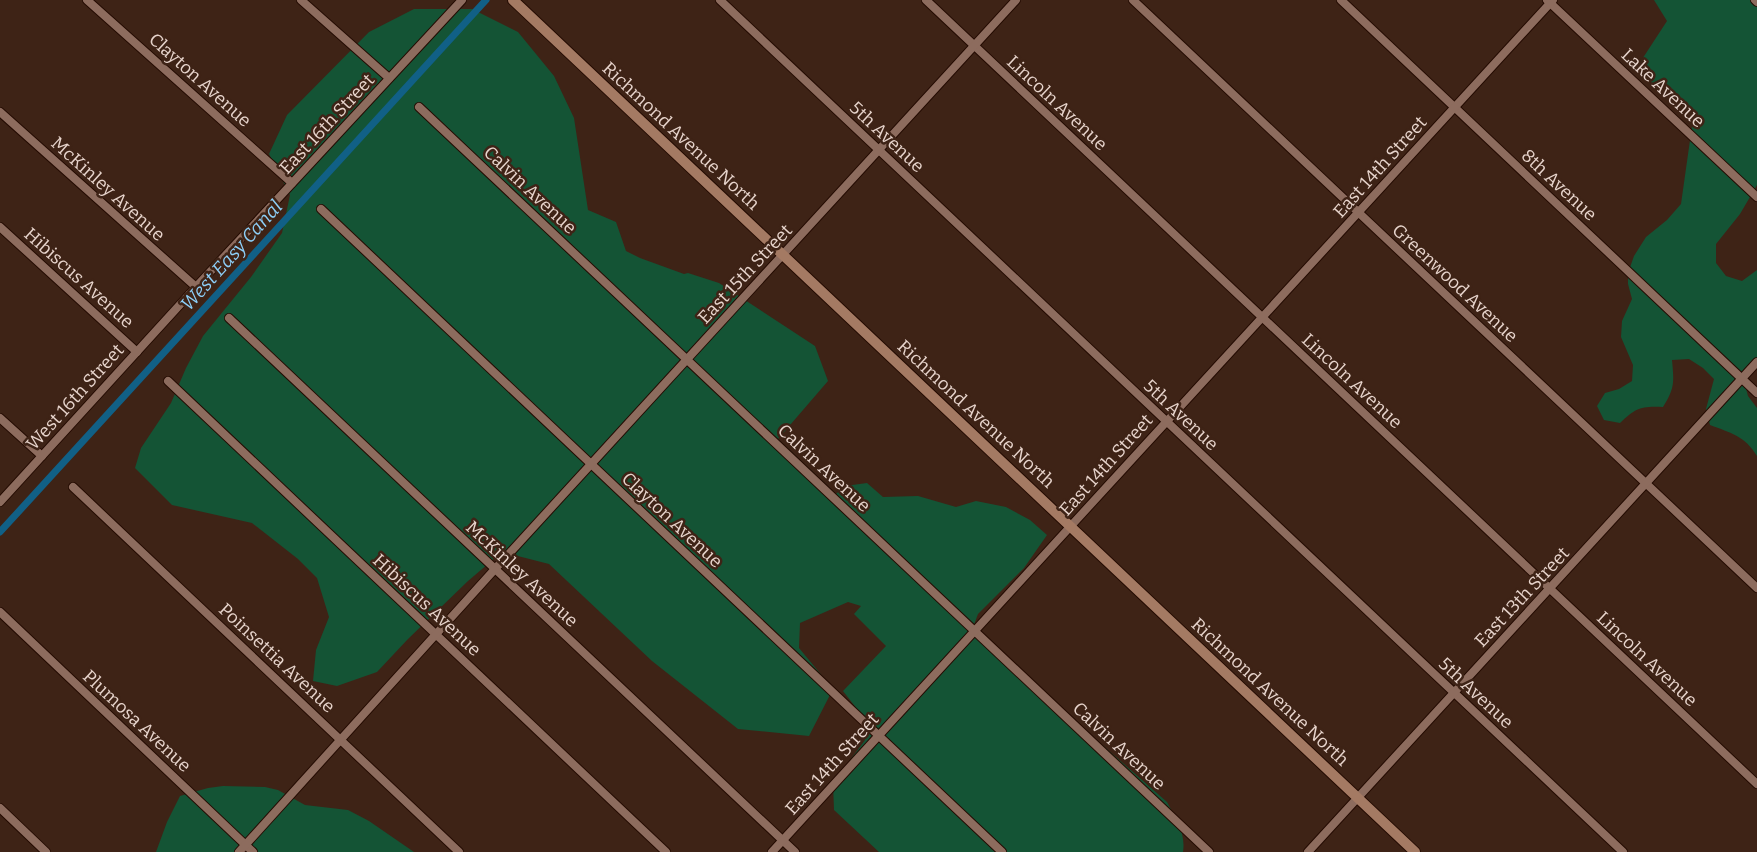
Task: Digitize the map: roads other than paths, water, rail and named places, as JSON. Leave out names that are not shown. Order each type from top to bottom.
[{"type":"street","name":"Clayton Avenue","points":[[87,0],[292,183]]},
{"type":"street","points":[[301,0],[389,78]]},
{"type":"street","name":"East 16th Street","points":[[173,312],[462,0]]},
{"type":"street","name":"Richmond Avenue North","points":[[513,0],[1416,852]]},
{"type":"street","name":"5th Avenue","points":[[720,0],[1623,852]]},
{"type":"street","name":"Lincoln Avenue","points":[[926,0],[1757,784]]},
{"type":"street","name":"East 15th Street","points":[[239,852],[495,569],[1016,0]]},
{"type":"street","name":"Greenwood Avenue","points":[[1134,0],[1757,588]]},
{"type":"street","name":"8th Avenue","points":[[1341,0],[1757,393]]},
{"type":"street","name":"East 14th Street","points":[[772,852],[1550,1]]},
{"type":"street","name":"Lake Avenue","points":[[1550,1],[1757,198]]},
{"type":"street","name":"Calvin Avenue","points":[[419,107],[1209,852]]},
{"type":"street","name":"McKinley Avenue","points":[[0,112],[196,287]]},
{"type":"street","name":"Clayton Avenue","points":[[321,209],[1002,852]]},
{"type":"street","name":"Hibiscus Avenue","points":[[0,227],[137,352]]},
{"type":"street","name":"West 16th Street","points":[[0,502],[173,312]]},
{"type":"street","name":"McKinley Avenue","points":[[229,318],[795,852]]},
{"type":"street","name":"East 13th Street","points":[[1308,852],[1757,362]]},
{"type":"street","name":"Hibiscus Avenue","points":[[168,381],[666,852]]},
{"type":"street","points":[[0,418],[42,456]]},
{"type":"street","name":"Poinsettia Avenue","points":[[73,487],[459,852]]},
{"type":"street","name":"Plumosa Avenue","points":[[0,612],[253,852]]},
{"type":"street","points":[[0,808],[46,852]]},
{"type":"waterway","name":"West Easy Canal","points":[[0,532],[486,0]]}]
